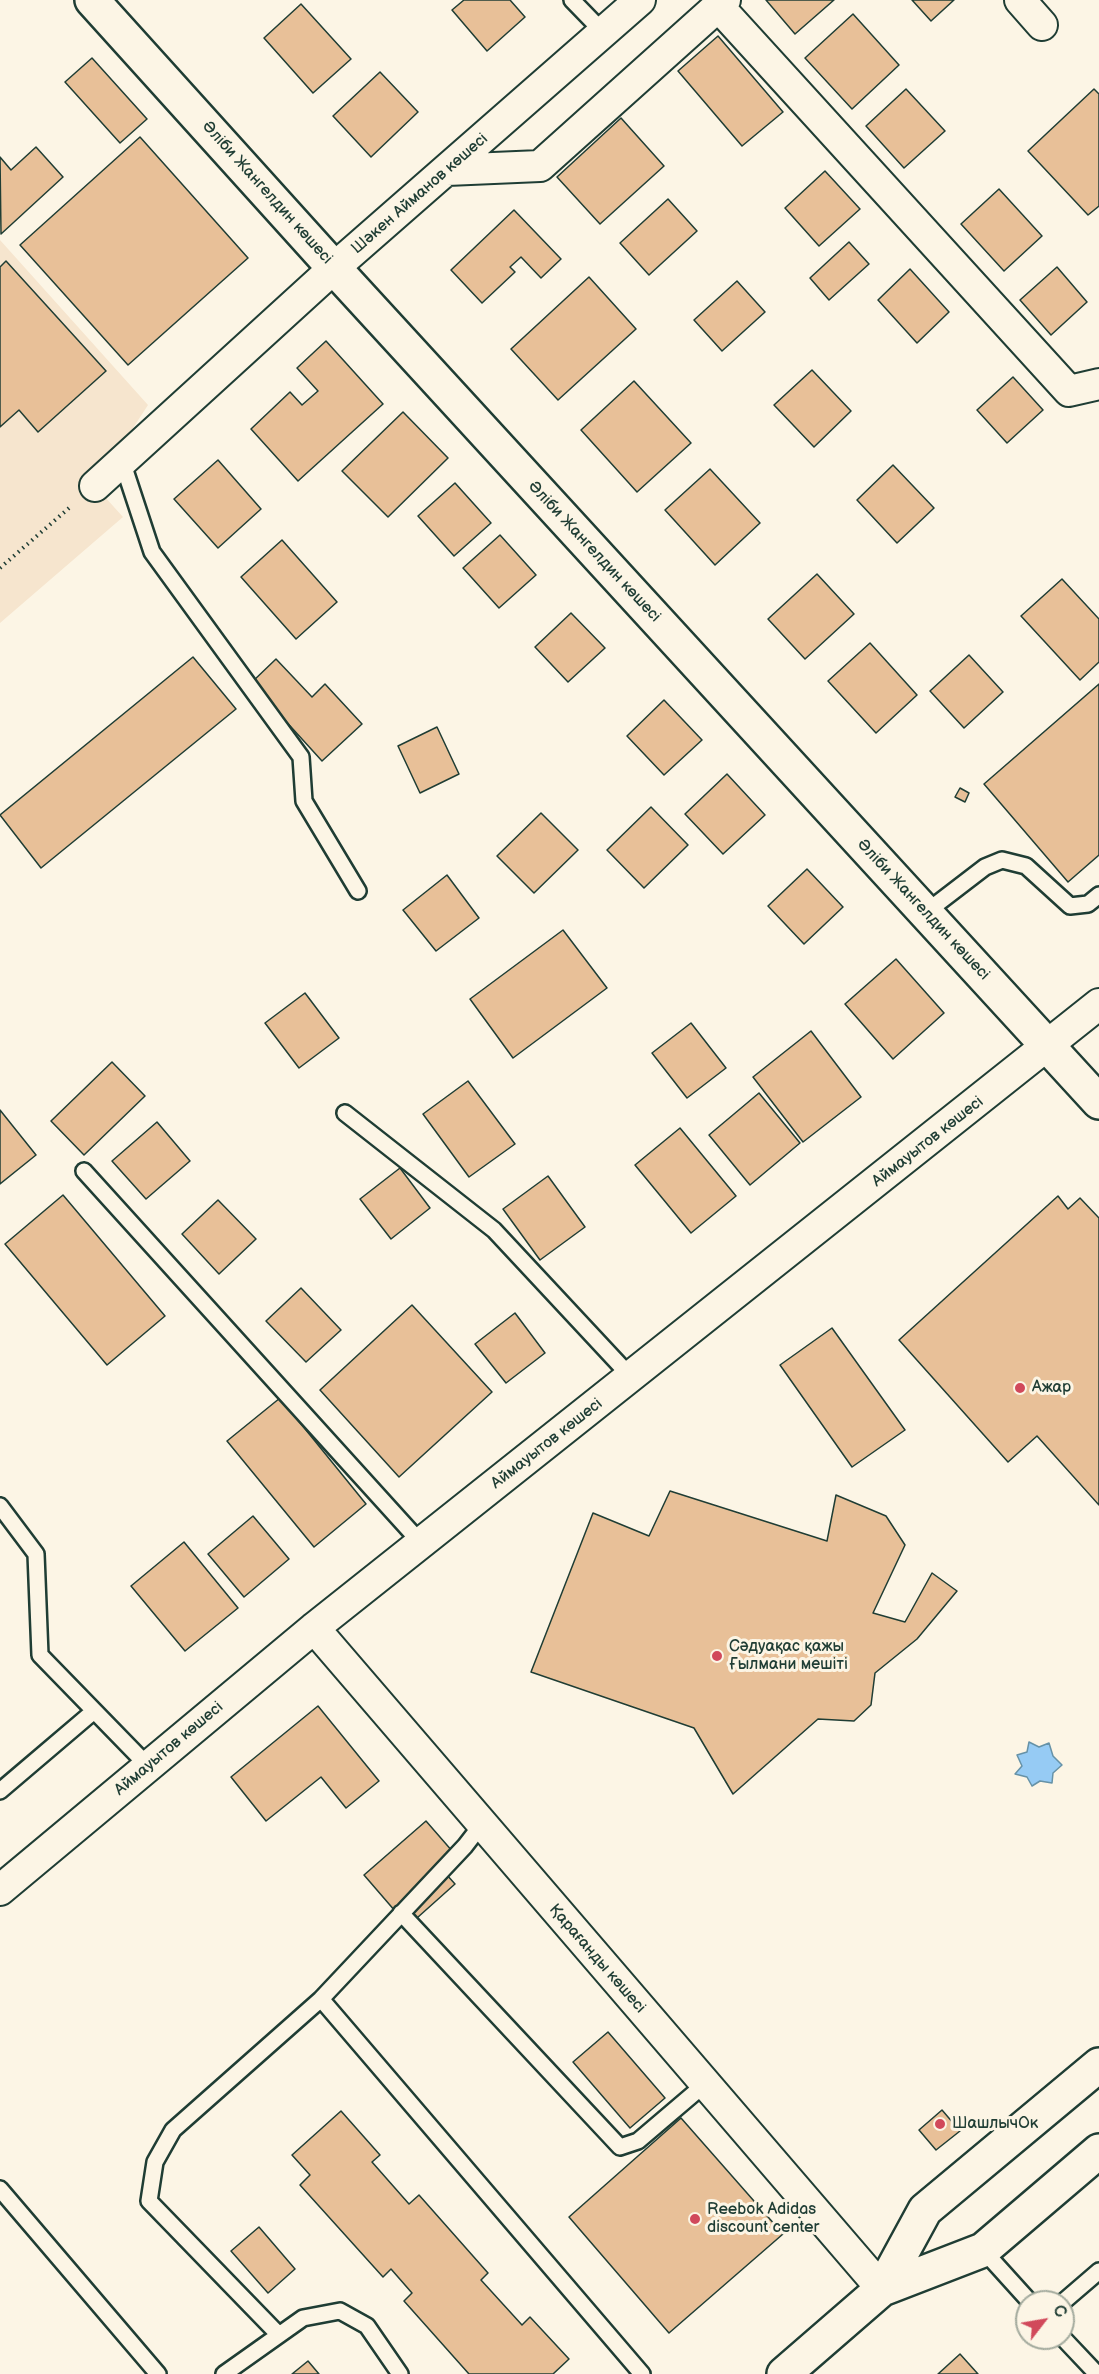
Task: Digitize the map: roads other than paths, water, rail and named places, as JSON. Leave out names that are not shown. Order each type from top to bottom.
[{"type":"street","name":"Әліби Жангелдин көшесі","points":[[92,0],[334,268],[1099,1102]]},
{"type":"street","name":"Шәкен Айманов көшесі","points":[[94,486],[334,268],[640,0]]},
{"type":"street","points":[[1020,0],[1042,25]]},
{"type":"street","points":[[447,170],[540,166],[721,3],[1069,391],[1099,384]]},
{"type":"street","name":"Аймауытов көшесі","points":[[0,1890],[314,1628],[1099,1004]]},
{"type":"street","name":"Қарағанды көшесі","points":[[314,1628],[882,2289]]},
{"type":"street","points":[[882,2289],[925,2210],[1099,2065]]},
{"type":"street","points":[[784,2374],[882,2289],[983,2250],[1099,2151]]},
{"type":"lane","points":[[572,0],[603,32]]},
{"type":"lane","points":[[122,462],[152,552],[301,757],[304,801],[358,891]]},
{"type":"lane","points":[[925,913],[985,867],[1002,860],[1026,866],[1070,906],[1088,904],[1099,895]]},
{"type":"lane","points":[[345,1113],[494,1230],[631,1377]]},
{"type":"lane","points":[[84,1171],[421,1543]]},
{"type":"lane","points":[[0,1506],[36,1554],[40,1655],[148,1766]]},
{"type":"lane","points":[[0,1791],[94,1711]]},
{"type":"lane","points":[[279,2335],[149,2201],[155,2163],[173,2130],[321,1999],[482,1824]]},
{"type":"lane","points":[[401,1913],[620,2147],[638,2141],[705,2084]]},
{"type":"lane","points":[[321,1999],[642,2374]]},
{"type":"lane","points":[[0,2189],[158,2374]]},
{"type":"lane","points":[[983,2250],[1019,2290]]},
{"type":"lane","points":[[1075,2292],[1099,2271]]},
{"type":"lane","points":[[224,2374],[303,2318],[340,2311],[367,2326],[400,2374]]},
{"type":"lane","points":[[1074,2350],[1097,2374]]},
{"type":"water","points":[[1029,1742],[1039,1747],[1049,1743],[1053,1756],[1062,1765],[1053,1773],[1052,1783],[1040,1781],[1032,1786],[1027,1777],[1015,1774],[1022,1766],[1017,1755],[1027,1752]]},
{"type":"place","name":"Ажар","points":[[1020,1388]]},
{"type":"place","name":"Сәдуақас қажы Ғылмани мешіті","points":[[717,1656]]},
{"type":"place","name":"ШашлычОк","points":[[940,2124]]},
{"type":"place","name":"Reebok Adidas discount center","points":[[695,2219]]}]
